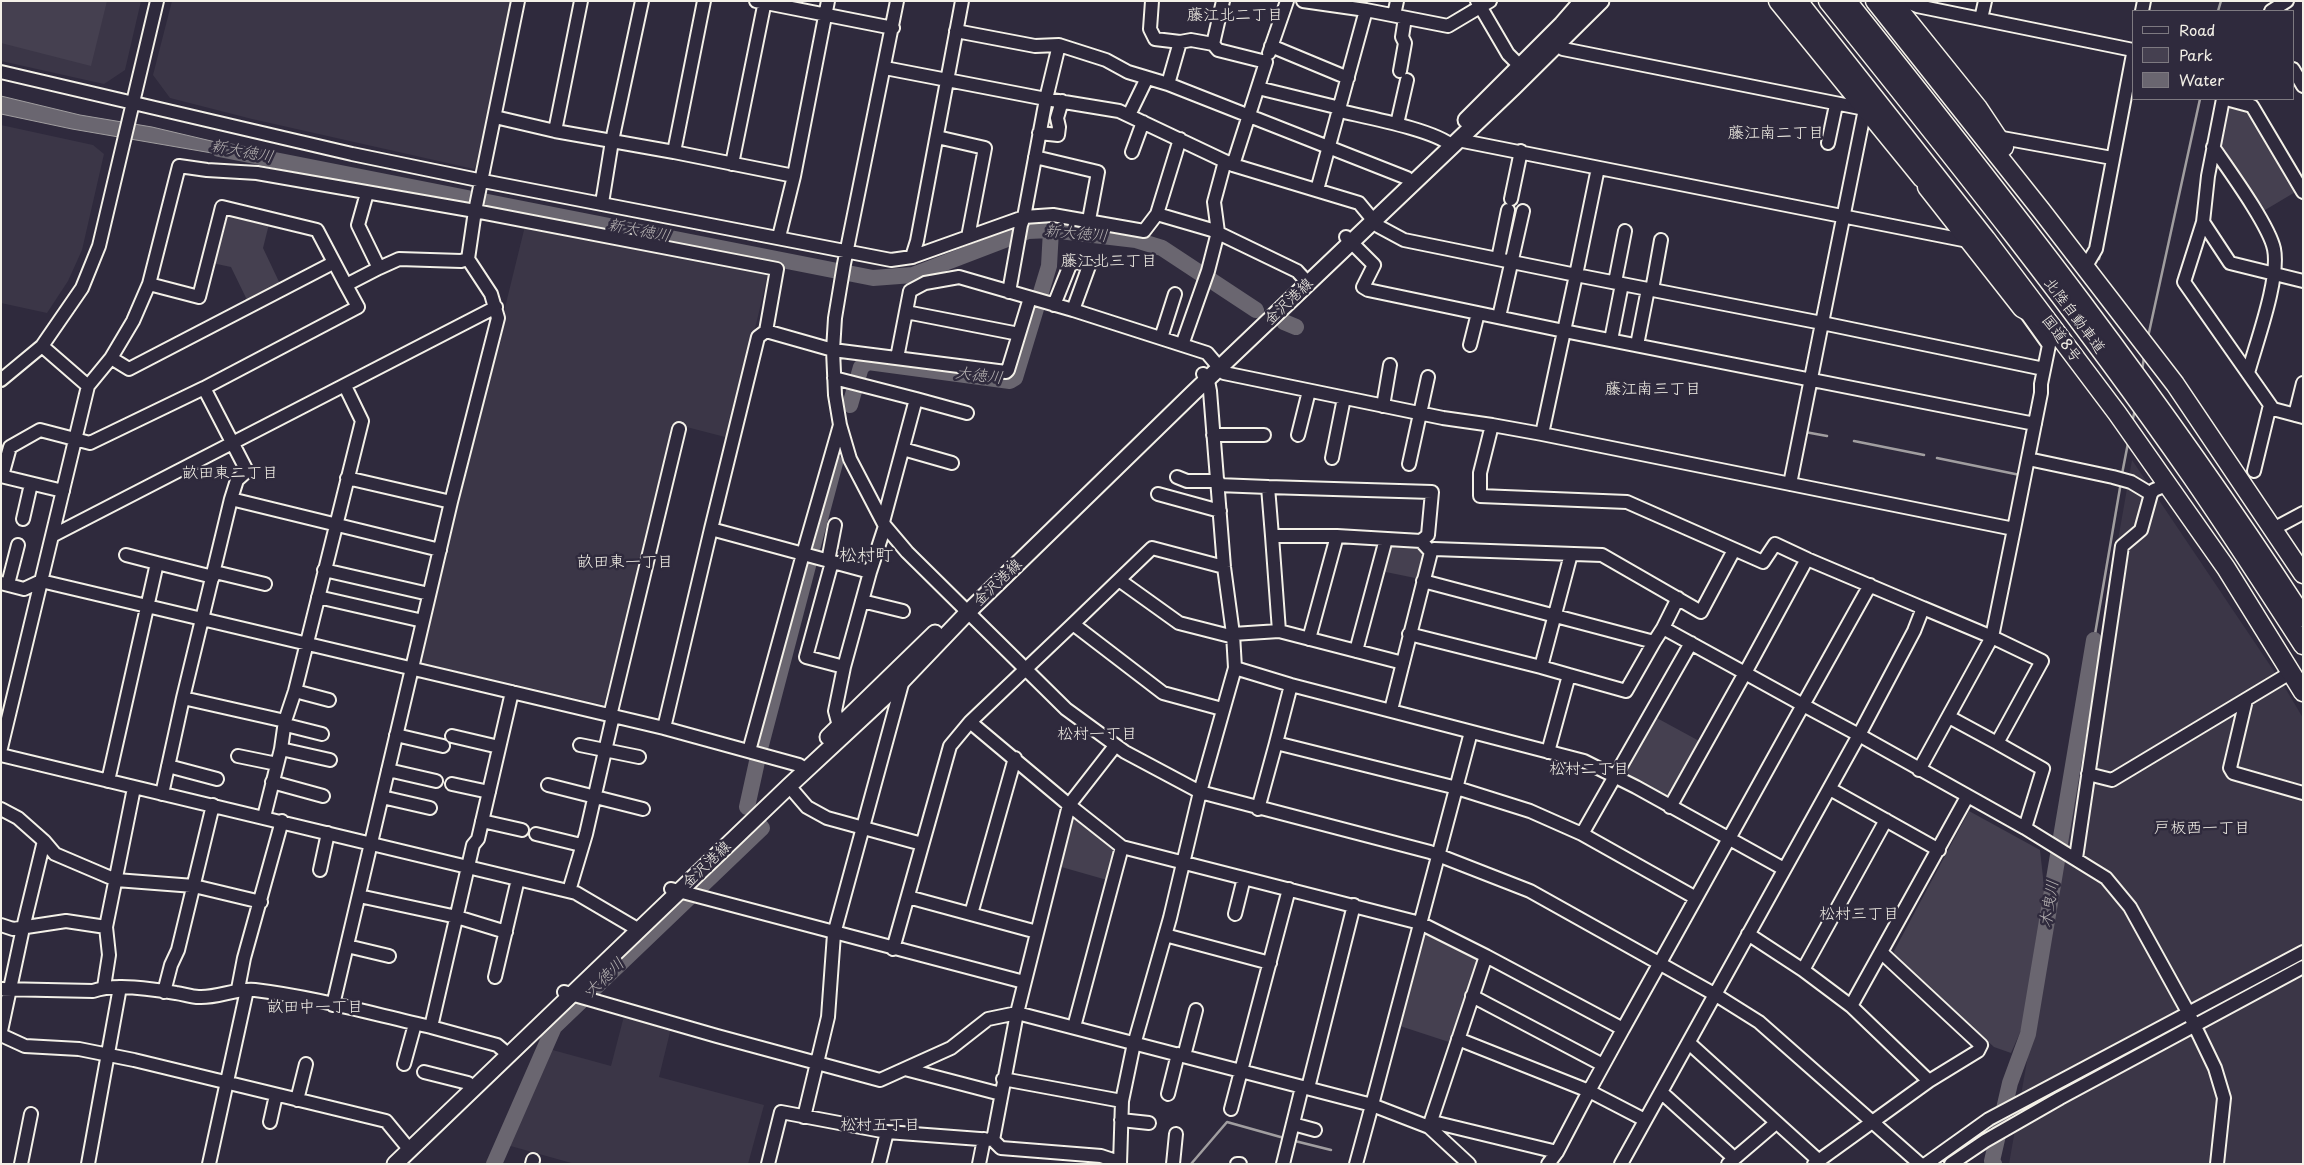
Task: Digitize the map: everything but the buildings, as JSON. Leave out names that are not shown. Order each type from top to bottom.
[{"type":"highway","points":[[1778,1],[1922,178],[1986,239]]},
{"type":"highway","name":"国道8号","points":[[1798,1],[1986,239],[2117,413],[2158,484],[2226,568],[2303,692]]},
{"type":"highway","name":"北陸自動車道","points":[[1828,1],[2018,242],[2104,356],[2192,477],[2303,645]]},
{"type":"highway","name":"北陸自動車道","points":[[1848,1],[2115,346],[2205,470],[2303,618]]},
{"type":"highway","points":[[1875,1],[2086,266],[2175,384],[2303,574]]},
{"type":"highway","points":[[1892,1],[1978,108],[2008,153],[2019,182]]},
{"type":"highway","points":[[1922,178],[1930,192],[2022,308],[2049,322]]},
{"type":"main road","name":"金沢港線","points":[[684,892],[803,767],[964,609],[1452,142],[1523,69],[1582,1]]},
{"type":"main road","name":"金沢港線","points":[[1523,69],[1558,45],[1601,1]]},
{"type":"main road","name":"金沢港線","points":[[843,729],[903,680],[964,609]]},
{"type":"main road","name":"金沢港線","points":[[383,1164],[407,1146],[506,1052],[576,996],[635,928],[684,892],[789,786],[803,767]]},
{"type":"main road","name":"金沢港線","points":[[394,1164],[407,1146]]},
{"type":"street","points":[[1,380],[42,346],[82,288],[99,246],[124,150],[157,1]]},
{"type":"street","points":[[334,1005],[429,594],[498,318],[492,294],[468,259],[518,1]]},
{"type":"street","points":[[555,131],[581,1]]},
{"type":"street","points":[[602,203],[612,142],[642,1]]},
{"type":"street","points":[[674,152],[704,1]]},
{"type":"street","points":[[898,1],[844,264],[835,318],[833,350],[834,378],[840,425],[850,459],[884,524],[1024,669],[1066,709],[1115,746],[1200,792],[1258,809],[1439,855],[1530,891],[1716,995],[1759,1022],[1817,1071],[1920,1164]]},
{"type":"street","points":[[912,257],[917,241],[962,1]]},
{"type":"street","points":[[1152,1],[1150,29],[1154,39],[1180,42],[1192,40],[1213,44],[1218,50],[1266,62]]},
{"type":"street","points":[[1213,44],[1222,1]]},
{"type":"street","points":[[1182,345],[1208,270],[1218,232],[1214,202],[1250,117],[1271,46],[1287,1]]},
{"type":"street","points":[[1303,1],[1349,4],[1366,10],[1448,26],[1482,3],[1508,54],[1523,69]]},
{"type":"street","points":[[1397,1],[1402,37],[1405,43],[1404,75],[1397,124]]},
{"type":"street","points":[[1904,1],[1917,6],[2132,52]]},
{"type":"street","points":[[1981,19],[1985,1]]},
{"type":"street","points":[[2273,10],[2287,1]]},
{"type":"street","points":[[732,164],[762,2],[827,8],[892,28]]},
{"type":"street","points":[[779,237],[794,176],[827,8]]},
{"type":"street","points":[[1317,190],[1366,10]]},
{"type":"street","points":[[956,31],[1035,46],[1059,45],[1106,60],[1128,72],[1168,84],[1329,146],[1410,181]]},
{"type":"street","points":[[1168,84],[1180,42]]},
{"type":"street","points":[[1009,292],[1046,99],[1059,45]]},
{"type":"street","points":[[1558,45],[1563,49],[1865,109],[1790,484]]},
{"type":"street","points":[[1271,46],[1348,78]]},
{"type":"street","points":[[2086,266],[2096,249],[2112,158],[2131,78],[2132,65]]},
{"type":"street","points":[[885,68],[1119,111],[1229,163],[1359,203],[1371,219],[1404,240],[2044,368]]},
{"type":"street","points":[[1,72],[352,154],[891,260],[912,257],[968,237],[1023,221],[1053,215],[1144,231],[1157,214],[1180,139]]},
{"type":"street","points":[[2294,72],[2303,86]]},
{"type":"street","points":[[1128,115],[1147,78]]},
{"type":"street","points":[[1258,88],[1397,124],[1452,142],[1521,151],[1963,240],[1966,238]]},
{"type":"street","points":[[2225,100],[2213,147],[2203,222],[2184,282],[2273,409],[2299,416],[2303,383]]},
{"type":"street","points":[[2229,100],[2252,106],[2303,192]]},
{"type":"street","points":[[1040,132],[1058,135],[1057,118],[1062,101]]},
{"type":"street","points":[[1828,143],[1836,104]]},
{"type":"street","points":[[495,117],[555,131],[794,176]]},
{"type":"street","points":[[1132,152],[1143,122]]},
{"type":"street","points":[[937,137],[984,148],[968,237]]},
{"type":"street","points":[[1998,137],[2112,158]]},
{"type":"street","points":[[2213,147],[2261,222],[2274,249],[2275,275],[2248,373]]},
{"type":"street","points":[[1498,259],[1521,151]]},
{"type":"street","points":[[1035,158],[1098,172],[1089,220]]},
{"type":"street","points":[[1,748],[88,386],[111,358],[133,321],[150,284],[180,166],[207,170],[257,173],[367,193],[477,208],[777,269],[766,331],[758,337],[664,728]]},
{"type":"street","points":[[1542,434],[1598,168]]},
{"type":"street","points":[[367,193],[358,225],[379,268]]},
{"type":"street","points":[[62,491],[1,476],[10,447],[40,430],[90,443],[204,388],[358,307],[317,230],[222,207],[199,297],[150,284]]},
{"type":"street","points":[[1499,317],[1522,211]]},
{"type":"street","points":[[1157,214],[1218,232],[1297,271],[1306,281]]},
{"type":"street","points":[[2203,222],[2230,263],[2303,281]]},
{"type":"street","points":[[1611,340],[1625,231]]},
{"type":"street","points":[[1349,240],[1374,265],[1363,287],[1368,290],[1564,331],[2035,424]]},
{"type":"street","points":[[1637,345],[1661,240]]},
{"type":"street","points":[[346,284],[399,259],[461,261],[468,259]]},
{"type":"street","points":[[766,331],[833,350],[1006,372],[1019,334],[1040,301],[1072,260],[1089,266],[1073,310]]},
{"type":"street","points":[[111,358],[129,369],[333,263]]},
{"type":"street","points":[[896,358],[910,291],[925,283],[959,277],[1073,310],[1207,353],[1216,366],[1224,373],[1421,414],[1542,434],[2014,529]]},
{"type":"street","points":[[1161,338],[1175,294]]},
{"type":"street","points":[[52,536],[496,307]]},
{"type":"street","points":[[1918,770],[1992,637],[2049,345],[2022,308]]},
{"type":"street","points":[[906,312],[1019,334]]},
{"type":"street","points":[[1470,345],[1478,313]]},
{"type":"street","points":[[42,346],[88,386]]},
{"type":"street","points":[[1383,406],[1390,365]]},
{"type":"street","points":[[768,1164],[781,1112],[887,1132],[988,1139],[1001,1148],[1102,1156],[1119,1163],[1122,1101],[1134,1043],[1165,935],[1222,709],[1235,668],[1234,635],[1224,567],[1214,435],[1205,377]]},
{"type":"street","points":[[1409,464],[1428,377]]},
{"type":"street","points":[[834,378],[967,413]]},
{"type":"street","points":[[264,817],[281,748],[285,723],[295,691],[362,421],[345,386]]},
{"type":"street","points":[[162,794],[183,698],[236,480],[247,471],[204,388]]},
{"type":"street","points":[[1298,435],[1309,391]]},
{"type":"street","points":[[1332,458],[1344,398]]},
{"type":"street","points":[[843,729],[835,710],[844,667],[884,524],[916,399]]},
{"type":"street","points":[[2254,471],[2270,406]]},
{"type":"street","points":[[749,751],[802,554],[840,425]]},
{"type":"street","points":[[1492,425],[1480,473],[1480,496],[1627,502],[1763,562],[1775,544],[1992,637],[2042,661],[1996,743]]},
{"type":"street","points":[[569,892],[606,749],[679,429]]},
{"type":"street","points":[[1214,435],[1264,435]]},
{"type":"street","points":[[903,449],[952,463]]},
{"type":"street","points":[[2028,458],[2131,482],[2158,484],[2141,530],[2122,546],[2076,858]]},
{"type":"street","points":[[1176,477],[1187,481],[1268,487],[1432,492],[1428,535],[1421,540],[1337,536],[1272,536]]},
{"type":"street","points":[[347,478],[451,502]]},
{"type":"street","points":[[23,519],[31,484]]},
{"type":"street","points":[[1268,487],[1279,631]]},
{"type":"street","points":[[1158,494],[1220,511]]},
{"type":"street","points":[[231,499],[440,550]]},
{"type":"street","points":[[2273,529],[2303,513]]},
{"type":"street","points":[[835,525],[830,561],[806,656],[844,667]]},
{"type":"street","points":[[711,529],[870,572]]},
{"type":"street","points":[[1309,638],[1337,536]]},
{"type":"street","points":[[1356,651],[1386,539]]},
{"type":"street","points":[[1421,540],[1431,552]]},
{"type":"street","points":[[18,545],[4,584],[24,589],[41,581],[306,646],[664,728],[803,767]]},
{"type":"street","points":[[893,949],[950,746],[970,722],[1152,548],[1224,567]]},
{"type":"street","points":[[1391,710],[1423,581],[1431,552],[1434,549],[1602,556],[1701,612],[1734,550]]},
{"type":"street","points":[[1541,667],[1571,554]]},
{"type":"street","points":[[126,555],[264,584]]},
{"type":"street","points":[[1670,807],[1807,559]]},
{"type":"street","points":[[108,781],[157,563]]},
{"type":"street","points":[[324,570],[429,594]]},
{"type":"street","points":[[1119,580],[1179,623],[1234,635],[1279,631],[1403,663]]},
{"type":"street","points":[[1423,581],[1654,642]]},
{"type":"street","points":[[1548,1164],[1557,1152],[1603,1065],[1730,840],[1870,585]]},
{"type":"street","points":[[318,597],[423,621]]},
{"type":"street","points":[[1409,634],[1541,667],[1626,691],[1663,628],[1678,598]]},
{"type":"street","points":[[862,602],[903,611]]},
{"type":"street","points":[[1621,1164],[1830,789],[1914,631],[1923,608]]},
{"type":"street","points":[[1073,624],[1164,693],[1222,709]]},
{"type":"street","points":[[1663,628],[2026,828],[2106,878],[2130,907],[2188,1012],[2215,1068],[2224,1098],[2216,1164]]},
{"type":"street","points":[[1582,834],[1692,643]]},
{"type":"street","points":[[1235,668],[1291,685],[1584,761],[1615,776],[1784,869]]},
{"type":"street","points":[[2088,774],[2112,780],[2290,673]]},
{"type":"street","points":[[1548,752],[1569,675]]},
{"type":"street","points":[[804,1117],[828,1017],[834,934],[903,680]]},
{"type":"street","points":[[1258,809],[1291,685]]},
{"type":"street","points":[[295,691],[329,700]]},
{"type":"street","points":[[431,1028],[473,845],[478,839],[512,692]]},
{"type":"street","points":[[183,698],[322,734]]},
{"type":"street","points":[[2246,700],[2230,768],[2233,773],[2303,793]]},
{"type":"street","points":[[1949,717],[2043,769],[2026,828]]},
{"type":"street","points":[[970,722],[1122,848],[1420,923],[1623,1029]]},
{"type":"street","points":[[1356,1164],[1471,732]]},
{"type":"street","points":[[396,735],[443,746]]},
{"type":"street","points":[[452,736],[499,747]]},
{"type":"street","points":[[1276,743],[1457,788],[1530,811],[1582,834],[1696,898]]},
{"type":"street","points":[[580,745],[639,757]]},
{"type":"street","points":[[979,1164],[1001,1094],[1024,982],[1069,805],[1115,746]]},
{"type":"street","points":[[281,748],[330,760]]},
{"type":"street","points":[[1,755],[576,893],[635,928]]},
{"type":"street","points":[[238,756],[277,764]]},
{"type":"street","points":[[971,914],[1015,758]]},
{"type":"street","points":[[168,766],[217,779]]},
{"type":"street","points":[[388,770],[436,781]]},
{"type":"street","points":[[272,782],[323,796]]},
{"type":"street","points":[[452,784],[489,792]]},
{"type":"street","points":[[548,785],[643,809]]},
{"type":"street","points":[[789,786],[807,806],[827,818],[922,844]]},
{"type":"street","points":[[104,987],[109,955],[106,927],[134,788]]},
{"type":"street","points":[[1830,789],[1939,850]]},
{"type":"street","points":[[382,797],[430,808]]},
{"type":"street","points":[[1851,1006],[1967,797]]},
{"type":"street","points":[[164,992],[171,965],[178,950],[213,806]]},
{"type":"street","points":[[1,809],[18,818],[44,841],[55,854],[116,880],[194,886],[261,902]]},
{"type":"street","points":[[1803,970],[1886,820]]},
{"type":"street","points":[[209,1164],[227,1084],[243,990],[261,902],[282,821]]},
{"type":"street","points":[[482,821],[522,830]]},
{"type":"street","points":[[320,870],[328,833]]},
{"type":"street","points":[[536,834],[581,845]]},
{"type":"street","points":[[44,841],[6,990],[1,1033],[25,1046],[79,1049],[108,1055],[386,1121],[407,1146]]},
{"type":"street","points":[[1074,1028],[1122,848]]},
{"type":"street","points":[[1235,914],[1244,878]]},
{"type":"street","points":[[495,977],[518,879]]},
{"type":"street","points":[[1231,1108],[1289,889]]},
{"type":"street","points":[[684,892],[834,934],[1024,982]]},
{"type":"street","points":[[359,896],[457,917],[506,932]]},
{"type":"street","points":[[908,897],[1037,932]]},
{"type":"street","points":[[1283,1164],[1354,905]]},
{"type":"street","points":[[1,925],[13,929],[66,920],[106,927]]},
{"type":"street","points":[[1748,934],[1803,970],[1851,1006],[1929,1081]]},
{"type":"street","points":[[1165,935],[1270,963]]},
{"type":"street","points":[[347,946],[388,956]]},
{"type":"street","points":[[1926,1164],[1989,1119],[2303,952]]},
{"type":"street","points":[[1689,1042],[1816,1162],[1871,1121],[1978,1050],[1981,1045],[1882,953]]},
{"type":"street","points":[[1429,1127],[1486,956]]},
{"type":"street","points":[[1951,1164],[1985,1141],[2028,1116],[2303,967]]},
{"type":"street","points":[[6,990],[93,991],[104,987],[120,987],[200,997],[243,990],[262,991],[415,1024],[497,1045],[506,1052]]},
{"type":"street","points":[[88,1164],[120,987]]},
{"type":"street","points":[[576,996],[880,1080],[951,1048],[988,1018],[1017,1013],[1372,1105],[1429,1127],[1469,1164]]},
{"type":"street","points":[[1472,996],[1603,1065]]},
{"type":"street","points":[[1168,1094],[1196,1010]]},
{"type":"street","points":[[404,1064],[415,1024]]},
{"type":"street","points":[[1458,1039],[1589,1091],[1645,1120]]},
{"type":"street","points":[[297,1100],[306,1064]]},
{"type":"street","points":[[904,1069],[1001,1094]]},
{"type":"street","points":[[424,1072],[471,1086]]},
{"type":"street","points":[[1004,1079],[1122,1101]]},
{"type":"street","points":[[1661,1092],[1731,1161],[1776,1123]]},
{"type":"street","points":[[270,1122],[276,1095]]},
{"type":"street","points":[[21,1164],[32,1114]]},
{"type":"street","points":[[1121,1120],[1148,1123]]},
{"type":"street","points":[[1429,1127],[1437,1123],[1557,1152]]},
{"type":"street","points":[[1293,1124],[1315,1130]]},
{"type":"street","points":[[879,1164],[887,1132]]},
{"type":"street","points":[[1173,1164],[1176,1134]]},
{"type":"shaded area","points":[[1,1],[141,1],[125,70],[104,84],[1,61]]},
{"type":"shaded area","points":[[172,1],[511,1],[479,160],[474,169],[252,119],[170,98],[153,75]]},
{"type":"shaded area","points":[[1,125],[93,145],[104,154],[82,250],[68,281],[47,313],[1,303]]},
{"type":"shaded area","points":[[525,226],[764,269],[768,274],[729,438],[675,424],[604,705],[418,662]]},
{"type":"shaded area","points":[[2132,460],[2284,686],[2303,718],[2303,1164],[2009,1164]]},
{"type":"shaded area","points":[[624,1016],[671,1028],[659,1077],[764,1105],[748,1164],[575,1164],[507,1145],[549,1049],[611,1066]]},
{"type":"green space","points":[[1,1],[107,1],[91,66],[1,43]]},
{"type":"green space","points":[[2229,105],[2248,109],[2297,191],[2260,213],[2218,143],[2225,108]]},
{"type":"green space","points":[[229,213],[269,224],[263,248],[281,286],[248,302],[231,267],[212,263],[224,216]]},
{"type":"green space","points":[[1392,543],[1418,544],[1426,557],[1420,579],[1381,571]]},
{"type":"green space","points":[[1655,717],[1701,742],[1671,796],[1666,797],[1627,777],[1623,772]]},
{"type":"green space","points":[[1969,811],[2040,850],[2046,905],[2022,1028],[2011,1053],[1994,1047],[1895,956],[1894,951]]},
{"type":"green space","points":[[1074,816],[1113,847],[1115,852],[1107,880],[1058,866],[1070,817]]},
{"type":"green space","points":[[1429,932],[1477,957],[1479,962],[1452,1043],[1400,1026],[1425,934]]},
{"type":"water","points":[[1,96],[80,115],[152,127],[241,148],[241,158],[72,129],[1,114]]},
{"type":"waterway","points":[[2218,10],[2221,1]]},
{"type":"waterway","points":[[2148,337],[2200,100]]},
{"type":"waterway","name":"新大徳川","points":[[219,149],[873,278],[913,275],[1028,231],[1051,230],[1136,240],[1162,248],[1256,310]]},
{"type":"waterway","name":"大徳川","points":[[850,405],[861,367],[868,362],[1010,381],[1015,378],[1049,266],[1051,230]]},
{"type":"waterway","points":[[2099,259],[2101,251]]},
{"type":"waterway","name":"新大徳川","points":[[1284,322],[1296,327]]},
{"type":"waterway","points":[[2142,371],[2144,357]]},
{"type":"waterway","points":[[2132,423],[2135,409]]},
{"type":"waterway","points":[[1805,432],[1827,436]]},
{"type":"waterway","points":[[1854,441],[1924,455]]},
{"type":"waterway","points":[[2122,474],[2128,443]]},
{"type":"waterway","points":[[1937,458],[2020,475]]},
{"type":"waterway","name":"大徳川","points":[[811,553],[835,463]]},
{"type":"waterway","points":[[2094,640],[2121,482]]},
{"type":"waterway","name":"大徳川","points":[[761,745],[809,562]]},
{"type":"waterway","name":"木曳川","points":[[1994,1164],[1992,1161],[2010,1083],[2028,1034],[2094,640]]},
{"type":"waterway","name":"大徳川","points":[[747,807],[758,757]]},
{"type":"waterway","name":"大徳川","points":[[494,1164],[554,1027],[762,828],[760,826]]},
{"type":"waterway","points":[[1191,1164],[1227,1122],[1284,1138]]},
{"type":"waterway","points":[[1295,1141],[1331,1150]]},
{"type":"district","name":"藤江北二丁目","points":[[1235,16]]},
{"type":"district","name":"藤江南二丁目","points":[[1776,134]]},
{"type":"district","name":"藤江北三丁目","points":[[1109,262]]},
{"type":"district","name":"藤江南三丁目","points":[[1653,390]]},
{"type":"district","name":"畝田東二丁目","points":[[230,474]]},
{"type":"district","name":"松村町","points":[[866,556]]},
{"type":"district","name":"畝田東一丁目","points":[[625,563]]},
{"type":"district","name":"松村一丁目","points":[[1097,735]]},
{"type":"district","name":"松村二丁目","points":[[1589,770]]},
{"type":"district","name":"戸板西一丁目","points":[[2202,829]]},
{"type":"district","name":"松村三丁目","points":[[1859,915]]},
{"type":"district","name":"畝田中一丁目","points":[[315,1008]]},
{"type":"district","name":"松村五丁目","points":[[880,1126]]}]
